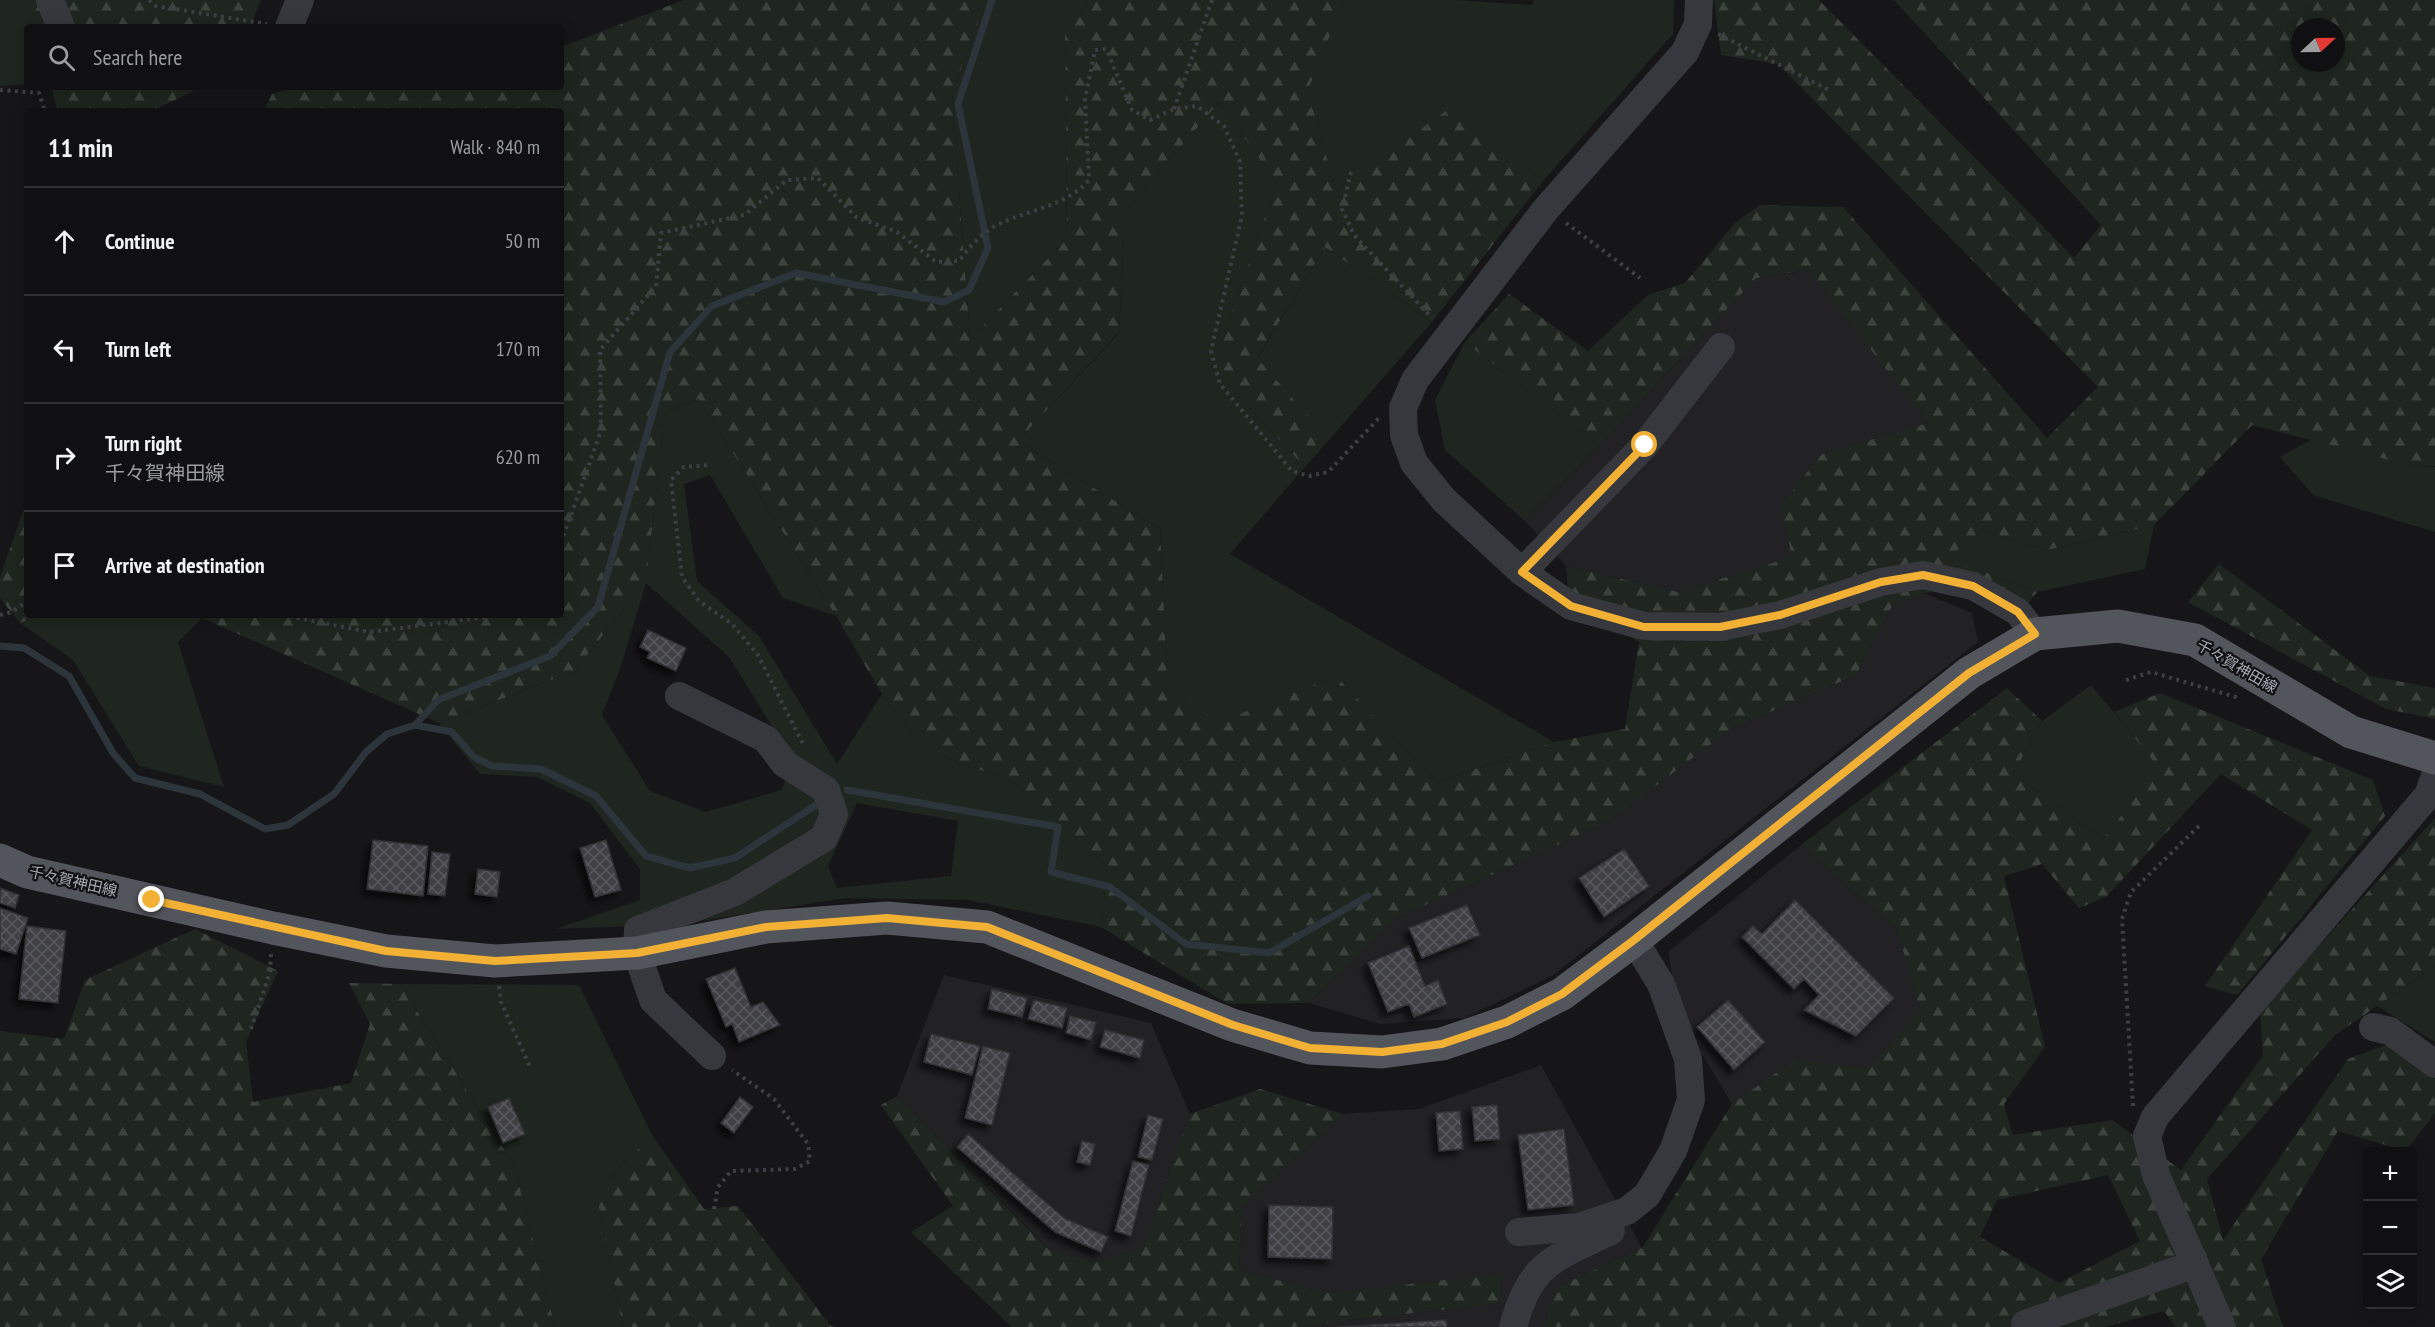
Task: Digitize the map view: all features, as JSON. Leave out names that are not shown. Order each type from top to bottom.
[{"type":"main road","name":"千々賀神田線","points":[[0,860],[27,872],[273,928],[386,951],[495,961],[637,953],[766,927],[887,918],[987,927],[1233,1025],[1310,1048],[1382,1052],[1442,1044],[1507,1022],[1562,994],[1634,940],[1969,673],[2035,634],[2118,626],[2195,640],[2351,732],[2435,758]]},
{"type":"street","points":[[50,0],[60,24]]},
{"type":"street","points":[[284,24],[300,0]]},
{"type":"street","points":[[1699,12],[1685,52],[1546,208],[1415,380],[1403,408],[1404,435],[1414,463],[1444,500],[1522,572],[1571,606],[1644,627],[1720,627],[1780,615],[1881,582],[1923,575],[1973,586],[2018,612],[2035,634]]},
{"type":"street","points":[[1522,572],[1645,445],[1721,347]]},
{"type":"street","points":[[679,696],[766,739],[785,764],[826,790],[834,814],[824,838],[735,892],[638,930],[637,953],[653,1000],[712,1056]]},
{"type":"street","points":[[2222,1327],[2156,1174],[2147,1136],[2155,1117],[2428,795],[2435,776]]},
{"type":"street","points":[[1513,1327],[1520,1301],[1534,1276],[1554,1258],[1616,1229],[1627,1211],[1647,1195],[1673,1151],[1690,1100],[1688,1059],[1673,1016],[1661,984],[1634,940]]},
{"type":"street","points":[[2373,1027],[2390,1031],[2435,1064]]},
{"type":"street","points":[[1519,1232],[1579,1227],[1627,1211]]},
{"type":"street","points":[[2025,1324],[2195,1264]]},
{"type":"path","points":[[149,0],[156,6],[270,24]]},
{"type":"path","points":[[1174,109],[1212,0]]},
{"type":"path","points":[[1699,12],[1829,90]]},
{"type":"path","points":[[564,535],[601,431],[600,350],[656,286],[661,233],[744,215],[787,180],[818,178],[856,217],[897,232],[936,262],[959,261],[973,243],[995,226],[1078,192],[1089,180],[1085,99],[1095,50],[1106,49],[1132,110],[1150,120],[1174,109],[1197,106],[1224,126],[1240,162],[1242,216],[1211,351],[1220,384],[1292,471],[1309,476],[1328,472],[1382,416],[1403,408]]},
{"type":"path","points":[[0,90],[39,93],[44,108]]},
{"type":"path","points":[[1351,172],[1342,209],[1354,235],[1448,336]]},
{"type":"path","points":[[1546,208],[1640,278]]},
{"type":"path","points":[[707,465],[684,467],[671,480],[682,577],[699,601],[732,624],[758,655],[805,748]]},
{"type":"path","points":[[0,615],[12,612],[24,603]]},
{"type":"path","points":[[297,618],[369,632],[479,618]]},
{"type":"path","points":[[2126,680],[2151,672],[2237,699],[2273,686]]},
{"type":"path","points":[[2147,1136],[2134,1119],[2122,919],[2131,892],[2200,825]]},
{"type":"path","points":[[251,1029],[270,972],[273,928]]},
{"type":"path","points":[[495,961],[501,1002],[531,1069]]},
{"type":"path","points":[[712,1056],[774,1099],[808,1144],[810,1161],[795,1169],[731,1171],[718,1187],[714,1209]]},
{"type":"shaded area","points":[[1810,270],[1928,423],[1822,454],[1781,505],[1793,557],[1678,592],[1566,566],[1525,521],[1599,446],[1756,278]]},
{"type":"shaded area","points":[[1924,593],[1972,613],[1978,642],[1552,976],[1465,1018],[1380,1024],[1309,1003],[1395,919],[1608,822],[1731,729],[1856,675],[1892,606]]},
{"type":"shaded area","points":[[1801,845],[1897,929],[1921,1009],[1870,1069],[1794,1060],[1732,1104],[1680,1017],[1668,952]]},
{"type":"shaded area","points":[[944,975],[1151,1023],[1190,1114],[1143,1248],[1095,1262],[1049,1249],[897,1096]]},
{"type":"shaded area","points":[[1541,1065],[1642,1248],[1555,1288],[1544,1327],[1293,1327],[1502,1303],[1501,1275],[1328,1293],[1239,1270],[1242,1207],[1343,1114],[1419,1109]]},
{"type":"green space","points":[[0,0],[23,0],[31,24],[24,24],[24,84],[0,86]]},
{"type":"green space","points":[[23,0],[261,0],[251,24],[31,24]]},
{"type":"green space","points":[[684,0],[986,0],[952,94],[970,339],[1067,239],[1065,30],[1090,0],[1344,0],[1308,90],[1336,191],[1447,110],[1543,181],[1432,322],[1325,247],[1257,358],[1329,440],[1305,467],[1212,368],[1277,183],[1219,102],[1125,212],[1119,332],[1018,441],[1160,529],[1167,679],[1217,723],[1336,676],[1437,782],[1554,742],[1625,729],[1639,642],[1569,599],[1566,566],[1678,592],[1792,557],[1781,505],[1822,454],[1928,423],[1809,270],[1756,278],[1599,446],[1465,342],[1509,294],[1588,351],[1648,295],[1685,283],[1734,224],[1760,205],[1843,207],[2047,438],[2098,387],[1778,64],[1721,55],[1714,0],[1819,0],[2074,258],[2101,225],[1894,0],[2435,0],[2435,466],[2417,467],[2252,425],[2154,525],[2047,550],[1982,530],[1948,558],[2037,592],[2023,610],[1952,583],[1892,606],[1856,675],[1731,729],[1608,822],[1395,919],[1309,1003],[1228,1004],[1101,927],[1108,867],[1015,783],[924,749],[882,694],[836,616],[699,399],[665,412],[646,582],[574,671],[439,723],[202,618],[564,618],[564,108],[265,108],[272,94],[285,90],[564,90],[564,46]]},
{"type":"green space","points":[[986,0],[1090,0],[1065,30],[1067,239],[970,339],[952,94]]},
{"type":"green space","points":[[1344,0],[1456,0],[1532,5],[1534,0],[1674,0],[1673,34],[1543,181],[1447,111],[1336,191],[1308,90]]},
{"type":"green space","points":[[52,90],[196,90],[158,108],[57,108]]},
{"type":"green space","points":[[1219,102],[1277,183],[1212,368],[1305,467],[1230,554],[1554,742],[1437,782],[1336,676],[1217,724],[1167,680],[1160,529],[1018,441],[1119,333],[1125,212]]},
{"type":"green space","points":[[1325,247],[1432,322],[1329,440],[1257,359]]},
{"type":"green space","points":[[1465,342],[1599,446],[1525,521],[1445,450],[1435,400]]},
{"type":"green space","points":[[699,399],[836,616],[783,598],[710,475],[684,484],[697,581],[759,636],[837,764],[882,694],[924,749],[1015,783],[1108,867],[1101,927],[968,900],[846,898],[681,924],[556,929],[640,900],[640,869],[590,803],[537,777],[480,774],[439,723],[574,671],[646,582],[665,412]],"holes":[[[646,583],[729,657],[792,758],[782,790],[706,812],[650,791],[602,715],[620,669]],[[857,803],[958,821],[951,876],[837,888],[828,866]]]},
{"type":"green space","points":[[2312,439],[2417,467],[2435,467],[2435,532],[2313,495],[2280,457]]},
{"type":"green space","points":[[24,509],[24,618],[32,618],[20,623],[0,598],[0,577]]},
{"type":"green space","points":[[2154,525],[2145,569],[2037,592],[1947,558],[1982,530],[2047,550]]},
{"type":"green space","points":[[2219,564],[2370,676],[2435,688],[2435,719],[2386,709],[2188,602]]},
{"type":"green space","points":[[32,618],[201,619],[178,642],[224,787],[139,766],[73,660],[20,623]]},
{"type":"green space","points":[[2091,685],[2160,768],[2103,839],[2013,774],[2042,721]]},
{"type":"green space","points":[[2007,688],[2042,721],[2013,774],[2103,839],[2159,768],[2114,712],[2160,693],[2373,780],[2385,816],[2237,995],[2205,986],[2312,830],[2221,774],[2106,897],[2079,908],[2042,864],[2004,876],[2045,1047],[2004,1104],[2013,1135],[2112,1120],[2181,1170],[2263,1055],[2260,1011],[2435,818],[2435,966],[2335,1035],[2207,1179],[2223,1240],[2348,1059],[2391,1043],[2435,1070],[2435,1113],[2409,1147],[2392,1147],[2338,1131],[2261,1259],[2283,1327],[2176,1327],[2164,1311],[2105,1327],[1544,1327],[1555,1288],[1642,1248],[1732,1104],[1794,1060],[1870,1068],[1920,1009],[1897,929],[1801,845]],"holes":[[[2108,1175],[2140,1241],[2059,1283],[1980,1237],[1997,1200]]]},
{"type":"green space","points":[[195,929],[278,971],[246,1042],[253,1102],[351,1083],[370,1024],[349,983],[400,984],[514,1165],[555,1327],[0,1327],[0,1031],[64,1039],[85,980]]},
{"type":"green space","points":[[2435,966],[2435,1042],[2377,1006]]},
{"type":"green space","points":[[400,984],[579,985],[652,1135],[596,1192],[623,1327],[555,1327],[514,1165]]},
{"type":"green space","points":[[1260,1089],[1343,1114],[1242,1207],[1239,1270],[1328,1293],[1501,1274],[1502,1303],[1293,1327],[1012,1327],[911,1232],[953,1206],[881,1105],[897,1096],[1048,1249],[1095,1262],[1143,1248],[1190,1114]]},
{"type":"green space","points":[[652,1135],[704,1209],[738,1206],[831,1326],[835,1327],[623,1327],[596,1192]]},
{"type":"building","points":[[648,630],[686,648],[676,671],[647,658],[650,652],[640,647]]},
{"type":"building","points":[[373,840],[428,846],[423,896],[367,889]]},
{"type":"building","points":[[606,840],[621,890],[595,897],[580,848]]},
{"type":"building","points":[[1624,849],[1649,886],[1604,917],[1579,878]]},
{"type":"building","points":[[432,852],[450,854],[445,896],[428,894]]},
{"type":"building","points":[[478,869],[500,872],[497,897],[475,894]]},
{"type":"building","points":[[0,888],[19,895],[15,908],[0,903]]},
{"type":"building","points":[[1795,900],[1894,998],[1856,1036],[1804,1010],[1819,995],[1804,979],[1794,989],[1742,937],[1753,926],[1762,934]]},
{"type":"building","points":[[1467,905],[1480,935],[1422,958],[1409,928]]},
{"type":"building","points":[[0,908],[28,918],[16,954],[0,949]]},
{"type":"building","points":[[27,926],[66,931],[58,1003],[19,999]]},
{"type":"building","points":[[1409,946],[1425,986],[1438,980],[1447,1004],[1414,1017],[1409,1004],[1388,1012],[1368,963]]},
{"type":"building","points":[[735,968],[751,1007],[763,1002],[780,1025],[739,1042],[732,1024],[726,1027],[706,979]]},
{"type":"building","points":[[992,989],[1027,998],[1022,1017],[988,1009]]},
{"type":"building","points":[[1034,1000],[1067,1008],[1062,1028],[1028,1019]]},
{"type":"building","points":[[1728,1000],[1765,1042],[1734,1070],[1697,1027]]},
{"type":"building","points":[[1070,1016],[1096,1022],[1091,1040],[1066,1033]]},
{"type":"building","points":[[1105,1030],[1144,1040],[1140,1058],[1100,1047]]},
{"type":"building","points":[[931,1034],[980,1046],[972,1075],[924,1062]]},
{"type":"building","points":[[983,1046],[1010,1053],[992,1125],[965,1118]]},
{"type":"building","points":[[740,1097],[753,1107],[734,1133],[721,1123]]},
{"type":"building","points":[[509,1098],[525,1134],[503,1143],[488,1107]]},
{"type":"building","points":[[1497,1105],[1500,1139],[1475,1141],[1472,1107]]},
{"type":"building","points":[[1460,1111],[1463,1149],[1439,1151],[1436,1113]]},
{"type":"building","points":[[1148,1115],[1163,1119],[1152,1160],[1138,1157]]},
{"type":"building","points":[[1564,1129],[1574,1205],[1528,1210],[1518,1135]]},
{"type":"building","points":[[968,1134],[1064,1218],[1108,1237],[1101,1252],[1055,1232],[957,1147]]},
{"type":"building","points":[[1082,1141],[1095,1144],[1090,1165],[1077,1162]]},
{"type":"building","points":[[1133,1161],[1149,1165],[1131,1236],[1115,1231]]},
{"type":"building","points":[[1269,1205],[1333,1207],[1332,1259],[1268,1257]]},
{"type":"building","points":[[1446,1320],[1447,1327],[1337,1327]]},
{"type":"waterway","points":[[415,725],[438,700],[550,656],[598,607],[670,352],[712,306],[796,273],[944,302],[969,290],[988,248],[958,104],[992,0]]},
{"type":"waterway","points":[[0,646],[24,648],[69,676],[113,753],[135,778],[200,794],[265,829],[288,825],[334,794],[366,752],[387,734],[415,725],[452,732],[474,757],[492,766],[541,769],[596,796],[646,856],[690,868],[735,858],[816,805]]},
{"type":"waterway","points":[[847,790],[1058,827],[1051,872],[1110,887],[1186,944],[1269,953],[1368,896]]},
{"type":"route","points":[[152,900],[386,951],[495,961],[637,953],[766,927],[887,918],[987,927],[1233,1025],[1310,1048],[1382,1052],[1442,1044],[1507,1022],[1562,994],[1634,940],[1969,673],[2035,634],[2018,612],[1973,586],[1923,575],[1881,582],[1780,615],[1720,627],[1644,627],[1571,606],[1522,572],[1645,445]]}]
